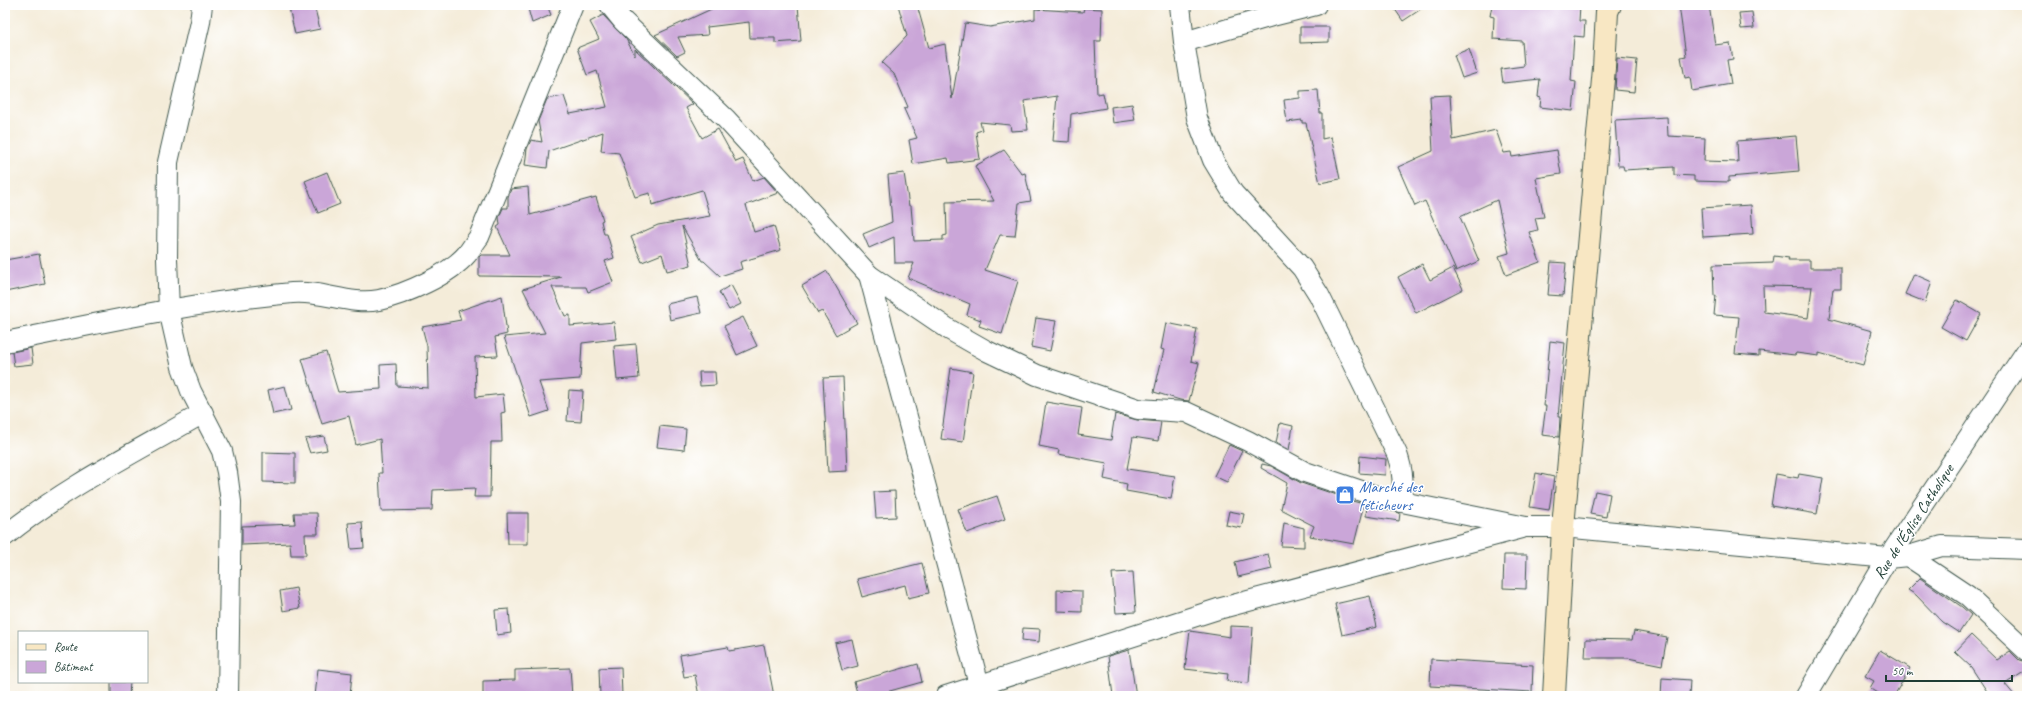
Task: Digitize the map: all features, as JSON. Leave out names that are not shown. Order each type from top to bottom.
[{"type":"street","points":[[202,5],[200,22],[168,162],[167,259],[169,310],[182,367],[191,390],[222,451],[227,472],[231,502],[228,696]]},
{"type":"street","points":[[5,342],[169,310],[294,293],[316,293],[358,301],[378,300],[399,294],[433,279],[453,267],[466,255],[479,237],[573,5]]},
{"type":"street","points":[[610,5],[623,21],[726,119],[869,275],[950,330],[987,352],[1037,375],[1138,409],[1186,412],[1248,441],[1305,472],[1382,498],[1526,527],[1563,526],[1888,558],[1908,556],[1942,546],[2027,549]]},
{"type":"street","points":[[1180,5],[1184,42],[1197,118],[1213,160],[1233,192],[1302,268],[1319,295],[1397,454],[1404,485],[1401,502]]},
{"type":"street","points":[[1184,42],[1272,16],[1316,5]]},
{"type":"street","points":[[1554,696],[1563,526],[1604,68],[1607,7]]},
{"type":"street","points":[[869,275],[981,691]]},
{"type":"street","name":"Rue de l'Église Catholique","points":[[1806,696],[1888,558],[2027,350]]},
{"type":"street","points":[[5,536],[34,513],[66,492],[203,413]]},
{"type":"street","points":[[946,696],[981,691],[1218,609],[1526,527]]},
{"type":"street","points":[[1908,556],[1968,596],[2027,651]]},
{"type":"building","points":[[314,5],[320,29],[295,34],[289,8]]},
{"type":"building","points":[[527,5],[547,5],[551,15],[532,23]]},
{"type":"building","points":[[720,5],[798,5],[801,41],[775,43],[775,38],[750,38],[749,22],[707,27],[708,35],[678,37],[685,52],[677,56],[655,35]]},
{"type":"building","points":[[898,5],[917,5],[929,48],[945,44],[952,99],[965,23],[990,27],[1035,19],[1035,9],[1083,12],[1084,8],[1102,9],[1101,41],[1095,41],[1097,94],[1103,93],[1106,108],[1071,114],[1069,142],[1053,141],[1057,96],[1024,101],[1028,130],[1011,131],[1010,125],[980,122],[982,130],[976,132],[980,159],[949,163],[948,158],[913,164],[909,140],[917,138],[904,109],[908,107],[894,74],[882,63],[907,36]]},
{"type":"building","points":[[1392,5],[1427,5],[1403,21]]},
{"type":"building","points":[[1492,5],[1580,5],[1579,21],[1585,21],[1584,37],[1574,36],[1571,81],[1576,82],[1573,111],[1540,107],[1541,98],[1538,97],[1540,79],[1503,83],[1501,69],[1524,66],[1522,41],[1493,39],[1494,17],[1490,16]]},
{"type":"building","points":[[1679,5],[1709,5],[1715,45],[1730,43],[1733,59],[1727,60],[1731,84],[1692,91],[1690,77],[1685,78],[1681,57],[1686,56]]},
{"type":"building","points":[[1752,12],[1754,28],[1741,29],[1739,13]]},
{"type":"building","points":[[603,15],[626,39],[635,56],[635,49],[693,104],[686,108],[702,138],[718,129],[736,162],[743,159],[753,181],[764,177],[778,193],[746,205],[754,232],[774,226],[781,250],[740,262],[742,269],[720,276],[704,261],[702,261],[682,226],[691,265],[667,271],[662,254],[642,262],[631,237],[658,225],[710,216],[702,190],[652,205],[650,193],[635,197],[619,153],[601,151],[603,132],[549,151],[547,168],[525,165],[527,149],[531,140],[542,142],[538,121],[547,99],[564,96],[570,114],[607,107],[597,71],[587,75],[577,48],[599,39],[590,22]]},
{"type":"building","points":[[1300,27],[1329,27],[1329,42],[1300,43]]},
{"type":"building","points":[[1469,49],[1477,73],[1462,78],[1454,55]]},
{"type":"building","points":[[1617,58],[1637,60],[1634,92],[1615,90]]},
{"type":"building","points":[[1318,90],[1320,113],[1322,113],[1322,139],[1331,137],[1340,179],[1320,183],[1306,123],[1302,123],[1302,120],[1287,122],[1284,100],[1300,98],[1300,91]]},
{"type":"building","points":[[1450,95],[1453,140],[1496,130],[1504,153],[1511,152],[1512,157],[1557,150],[1561,174],[1536,178],[1544,217],[1535,218],[1538,230],[1529,232],[1540,262],[1506,275],[1499,256],[1509,253],[1497,200],[1460,217],[1479,261],[1456,271],[1425,201],[1415,206],[1398,167],[1433,151],[1430,96]]},
{"type":"building","points":[[1132,104],[1135,120],[1113,123],[1111,107]]},
{"type":"building","points":[[1667,117],[1668,136],[1705,138],[1704,161],[1738,162],[1737,141],[1796,136],[1799,171],[1729,177],[1729,182],[1694,181],[1694,176],[1674,175],[1674,167],[1624,170],[1623,166],[1618,166],[1615,120]]},
{"type":"building","points":[[1004,150],[1022,174],[1025,173],[1031,201],[1019,203],[1015,236],[1000,235],[985,270],[1018,281],[1002,334],[979,326],[981,320],[967,315],[970,304],[908,278],[914,263],[895,263],[894,237],[869,248],[863,234],[892,222],[888,175],[904,173],[909,206],[911,206],[914,241],[943,240],[943,236],[947,235],[946,202],[994,201],[975,166]]},
{"type":"building","points":[[327,172],[340,204],[318,213],[305,181]]},
{"type":"building","points":[[528,187],[530,215],[596,197],[603,220],[601,221],[604,234],[607,234],[614,258],[605,261],[613,282],[588,292],[586,287],[552,287],[565,316],[570,315],[570,326],[614,322],[616,339],[582,343],[580,379],[539,382],[549,411],[531,417],[504,337],[545,333],[523,289],[561,277],[479,276],[479,257],[481,255],[510,255],[497,227],[500,225],[499,217],[503,208],[508,208],[508,197],[511,189]]},
{"type":"building","points":[[1751,205],[1753,234],[1703,237],[1701,208]]},
{"type":"building","points":[[39,254],[45,284],[5,292],[5,260]]},
{"type":"building","points":[[1774,256],[1789,258],[1788,260],[1810,260],[1810,268],[1841,268],[1841,289],[1833,289],[1829,319],[1872,331],[1863,365],[1819,353],[1819,356],[1759,351],[1759,356],[1735,354],[1739,317],[1714,315],[1716,295],[1714,296],[1713,265],[1773,263]],"holes":[[[1763,286],[1812,287],[1808,318],[1764,312]]]},
{"type":"building","points":[[1551,262],[1566,263],[1563,296],[1548,295]]},
{"type":"building","points":[[1422,264],[1430,280],[1453,268],[1463,289],[1416,313],[1398,277]]},
{"type":"building","points":[[827,271],[857,323],[836,335],[822,311],[818,313],[802,286]]},
{"type":"building","points":[[1914,274],[1932,282],[1925,302],[1905,294]]},
{"type":"building","points":[[731,285],[741,304],[729,310],[719,292]]},
{"type":"building","points":[[502,296],[507,334],[495,337],[498,356],[475,357],[476,397],[503,394],[505,412],[501,413],[502,442],[491,442],[490,497],[474,497],[475,488],[433,490],[432,510],[381,511],[379,473],[382,473],[380,439],[356,445],[349,416],[322,424],[302,359],[326,352],[338,392],[381,389],[380,365],[396,364],[397,386],[428,388],[427,346],[422,327],[461,320],[458,311]]},
{"type":"building","points":[[697,297],[701,313],[670,320],[667,304]]},
{"type":"building","points":[[1957,300],[1981,314],[1966,341],[1941,327]]},
{"type":"building","points":[[743,317],[757,346],[737,355],[724,326]]},
{"type":"building","points":[[1036,318],[1056,321],[1050,351],[1031,347]]},
{"type":"building","points":[[1166,323],[1197,329],[1191,361],[1199,363],[1189,401],[1180,400],[1154,392],[1164,350],[1161,349]]},
{"type":"building","points":[[1550,341],[1565,343],[1558,417],[1560,417],[1559,437],[1542,435],[1546,406],[1544,406]]},
{"type":"building","points":[[636,344],[639,378],[617,380],[614,346]]},
{"type":"building","points":[[31,348],[33,364],[14,366],[12,352]]},
{"type":"building","points":[[951,368],[973,372],[963,442],[941,439]]},
{"type":"building","points":[[699,372],[715,372],[716,385],[700,386]]},
{"type":"building","points":[[843,377],[847,471],[828,472],[823,378]]},
{"type":"building","points":[[285,386],[291,410],[273,414],[268,390]]},
{"type":"building","points":[[569,390],[583,391],[581,422],[567,421]]},
{"type":"building","points":[[1046,402],[1082,408],[1078,435],[1111,440],[1115,414],[1137,420],[1161,422],[1158,441],[1133,437],[1127,469],[1175,476],[1171,499],[1126,491],[1127,484],[1104,479],[1107,463],[1058,454],[1059,450],[1039,446]]},
{"type":"building","points":[[1280,423],[1293,426],[1289,450],[1276,443]]},
{"type":"building","points":[[660,426],[686,429],[684,450],[657,447]]},
{"type":"building","points":[[324,436],[327,450],[310,453],[305,439]]},
{"type":"building","points":[[1229,445],[1242,451],[1227,482],[1214,476]]},
{"type":"building","points":[[263,452],[295,453],[295,483],[263,482]]},
{"type":"building","points":[[1360,456],[1386,459],[1385,475],[1359,473]]},
{"type":"building","points":[[1262,464],[1271,466],[1301,483],[1340,496],[1340,498],[1364,504],[1354,544],[1310,536],[1314,526],[1281,509],[1287,483],[1261,468]]},
{"type":"building","points":[[1536,473],[1554,477],[1549,510],[1530,507]]},
{"type":"building","points":[[1776,474],[1798,478],[1799,474],[1823,478],[1817,514],[1771,506]]},
{"type":"building","points":[[895,491],[896,517],[876,518],[874,492]]},
{"type":"building","points":[[1595,491],[1610,494],[1606,517],[1590,514]]},
{"type":"building","points":[[997,496],[1005,519],[967,533],[958,509]]},
{"type":"building","points":[[1367,505],[1400,513],[1399,521],[1366,516]]},
{"type":"building","points":[[1229,511],[1244,514],[1241,528],[1226,525]]},
{"type":"building","points":[[294,513],[317,513],[318,534],[305,534],[306,555],[291,555],[290,543],[242,545],[242,526],[295,524]]},
{"type":"building","points":[[507,513],[528,513],[528,544],[508,544]]},
{"type":"building","points":[[362,522],[364,548],[351,549],[348,523]]},
{"type":"building","points":[[1284,523],[1304,528],[1304,547],[1281,546]]},
{"type":"building","points":[[1268,554],[1272,569],[1238,577],[1235,562]]},
{"type":"building","points":[[1504,555],[1527,555],[1526,589],[1503,588]]},
{"type":"building","points":[[922,563],[929,593],[908,598],[905,585],[862,597],[857,579]]},
{"type":"building","points":[[1133,572],[1136,612],[1116,613],[1112,573]]},
{"type":"building","points":[[1920,578],[1971,615],[1959,633],[1942,622],[1916,595],[1908,590]]},
{"type":"building","points":[[296,588],[300,608],[283,611],[280,591]]},
{"type":"building","points":[[1057,590],[1082,591],[1082,612],[1057,611]]},
{"type":"building","points":[[1370,596],[1377,627],[1342,635],[1335,604]]},
{"type":"building","points":[[509,609],[511,633],[497,635],[495,610]]},
{"type":"building","points":[[1230,626],[1253,627],[1249,683],[1227,681],[1228,674],[1185,669],[1190,631],[1230,637]]},
{"type":"building","points":[[1023,628],[1040,629],[1039,642],[1022,640]]},
{"type":"building","points":[[1634,631],[1667,637],[1662,665],[1628,658],[1585,658],[1586,639],[1632,640]]},
{"type":"building","points":[[1971,635],[1997,660],[2010,651],[2019,660],[2027,662],[2027,670],[2005,684],[2015,696],[1990,696],[1971,667],[1955,652]]},
{"type":"building","points":[[852,639],[858,666],[842,670],[835,643]]},
{"type":"building","points":[[764,645],[774,696],[699,696],[695,675],[684,677],[680,655],[728,647],[729,651]]},
{"type":"building","points":[[1129,650],[1136,696],[1113,696],[1108,656]]},
{"type":"building","points":[[1880,650],[1910,668],[1894,696],[1883,696],[1870,688],[1874,681],[1865,676]]},
{"type":"building","points":[[1431,659],[1533,665],[1532,692],[1430,686]]},
{"type":"building","points":[[918,664],[922,682],[872,696],[858,696],[854,682]]},
{"type":"building","points":[[621,667],[622,696],[600,696],[599,668]]},
{"type":"building","points":[[570,668],[572,696],[483,696],[483,681],[515,680],[515,670]]},
{"type":"building","points":[[318,669],[352,673],[350,696],[315,696]]},
{"type":"building","points":[[1662,678],[1690,680],[1689,696],[1661,696]]},
{"type":"building","points":[[111,683],[130,683],[129,696],[111,696]]},
{"type":"place","name":"Marché des féticheurs","points":[[1345,495]]}]
